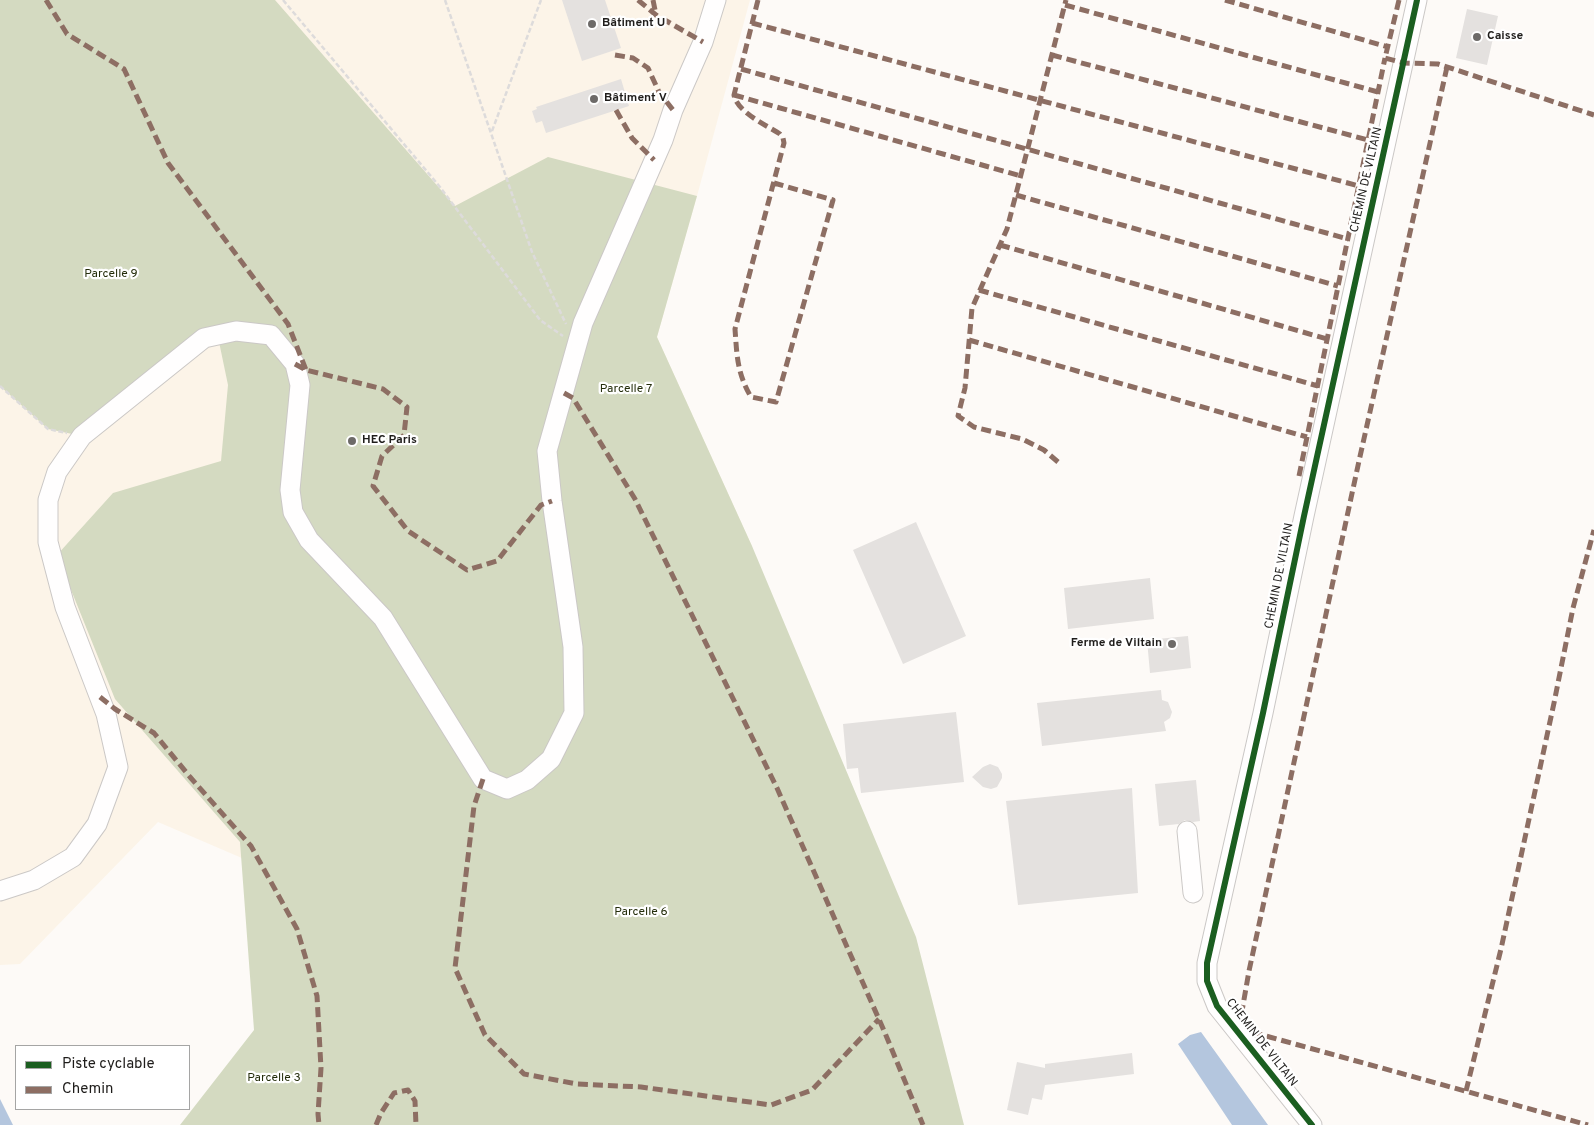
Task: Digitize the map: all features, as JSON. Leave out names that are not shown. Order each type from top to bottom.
[{"type":"street","points":[[0,891],[34,880],[73,856],[97,824],[118,767],[106,714],[64,607],[48,542],[48,500],[57,472],[82,436],[204,338],[236,331],[271,335],[295,364],[300,385],[290,490],[293,512],[308,540],[383,618],[483,779],[506,789],[527,780],[551,759],[574,713],[573,647],[552,501],[547,451],[586,315],[663,140],[673,110],[703,42],[716,0]]},
{"type":"street","name":"CHEMIN DE VILTAIN","points":[[1312,1125],[1217,1006],[1207,981],[1207,963],[1417,0]]},
{"type":"street","points":[[1187,831],[1193,893]]},
{"type":"path","points":[[283,0],[440,187],[540,320],[576,345]]},
{"type":"path","points":[[445,0],[532,252],[576,345]]},
{"type":"path","points":[[491,132],[542,0]]},
{"type":"path","points":[[0,386],[48,429],[82,436]]},
{"type":"shaded area","name":"HEC Paris","points":[[0,0],[750,0],[657,337],[752,546],[463,953],[158,822],[20,964],[0,965]]},
{"type":"green space","name":"HEC Paris","points":[[0,0],[275,0],[455,206],[548,157],[697,196],[657,337],[752,546],[916,937],[964,1125],[180,1125],[254,1030],[240,842],[115,699],[57,555],[113,493],[221,461],[228,385],[218,337],[82,436],[48,429],[0,386]]},
{"type":"water","points":[[1201,1032],[1268,1125],[1232,1125],[1178,1044],[1190,1035]]},
{"type":"water","points":[[0,1099],[13,1125],[0,1125]]},
{"type":"building","name":"Bâtiment U","points":[[562,0],[605,0],[621,48],[582,61]]},
{"type":"building","name":"Caisse","points":[[1467,9],[1498,16],[1487,65],[1456,58]]},
{"type":"building","name":"Bâtiment V","points":[[621,79],[629,106],[546,133],[542,121],[536,123],[532,111],[537,109],[536,107]]},
{"type":"building","points":[[916,522],[966,636],[903,664],[853,550]]},
{"type":"building","points":[[1150,578],[1154,619],[1068,629],[1064,588]]},
{"type":"building","points":[[1188,636],[1191,668],[1150,673],[1147,640]]},
{"type":"building","points":[[1161,690],[1162,700],[1168,702],[1172,712],[1170,718],[1164,722],[1166,731],[1042,746],[1037,703]]},
{"type":"building","points":[[956,712],[964,782],[861,793],[858,768],[847,769],[843,724]]},
{"type":"building","points":[[990,764],[998,767],[1002,774],[997,787],[991,789],[983,787],[972,777],[983,767]]},
{"type":"building","points":[[1196,780],[1200,821],[1185,820],[1179,824],[1159,826],[1155,784]]},
{"type":"building","points":[[1132,788],[1138,893],[1018,905],[1006,801]]},
{"type":"building","points":[[1132,1053],[1134,1074],[1045,1085],[1042,1100],[1032,1098],[1028,1115],[1007,1110],[1017,1062],[1045,1068],[1045,1064]]},
{"type":"marked path","points":[[46,0],[67,34],[124,69],[168,163],[288,324],[306,370]]},
{"type":"marked path","points":[[638,0],[656,15],[703,42]]},
{"type":"marked path","points":[[653,0],[656,15]]},
{"type":"marked path","points":[[758,0],[734,95],[740,107],[753,118],[780,134],[784,143],[735,329],[740,372],[751,397],[776,402],[833,200],[774,183]]},
{"type":"marked path","points":[[1058,462],[1044,450],[1022,439],[974,427],[958,416],[965,388],[972,308],[1007,229],[1066,0]]},
{"type":"marked path","points":[[1225,0],[1388,47]]},
{"type":"marked path","points":[[1399,0],[1385,58],[1404,63],[1438,64],[1594,115]]},
{"type":"marked path","points":[[1065,5],[1378,92]]},
{"type":"marked path","points":[[752,23],[1359,186]]},
{"type":"marked path","points":[[615,55],[633,58],[648,68],[659,92],[673,110]]},
{"type":"marked path","points":[[1052,55],[1368,140]]},
{"type":"marked path","points":[[1299,476],[1385,58]]},
{"type":"marked path","points":[[1447,67],[1359,461],[1242,1011],[1244,1022],[1255,1033],[1588,1125]]},
{"type":"marked path","points":[[741,69],[1348,239]]},
{"type":"marked path","points":[[734,95],[1021,176]]},
{"type":"marked path","points":[[616,110],[632,138],[654,160]]},
{"type":"marked path","points":[[1016,195],[1338,286]]},
{"type":"marked path","points":[[1000,245],[1327,339]]},
{"type":"marked path","points":[[979,290],[1318,386]]},
{"type":"marked path","points":[[969,340],[1307,437]]},
{"type":"marked path","points":[[295,364],[306,370],[383,389],[407,407],[404,435],[382,456],[373,486],[408,531],[467,570],[497,561],[541,505],[552,501]]},
{"type":"marked path","points":[[564,393],[573,398],[635,499],[777,788],[885,1033],[923,1125]]},
{"type":"marked path","points":[[1466,1091],[1501,949],[1573,608],[1594,530]]},
{"type":"marked path","points":[[100,697],[115,709],[154,733],[251,846],[297,929],[317,996],[321,1068],[319,1125]]},
{"type":"marked path","points":[[483,779],[474,806],[455,968],[485,1035],[524,1074],[577,1084],[641,1087],[771,1105],[812,1090],[879,1019]]},
{"type":"marked path","points":[[376,1125],[381,1113],[394,1093],[408,1090],[415,1101],[416,1125]]},
{"type":"cycle path","points":[[1312,1125],[1217,1006],[1207,981],[1207,963],[1417,0]]},
{"type":"place","name":"Bâtiment U","points":[[592,24]]},
{"type":"place","name":"Caisse","points":[[1477,37]]},
{"type":"place","name":"Bâtiment V","points":[[594,99]]},
{"type":"place","name":"HEC Paris","points":[[352,441]]},
{"type":"place","name":"Ferme de Viltain","points":[[1172,644]]},
{"type":"park label","name":"Parcelle 9","points":[[111,275]]},
{"type":"park label","name":"Parcelle 7","points":[[626,390]]},
{"type":"park label","name":"Parcelle 6","points":[[641,913]]},
{"type":"park label","name":"Parcelle 3","points":[[274,1079]]}]
